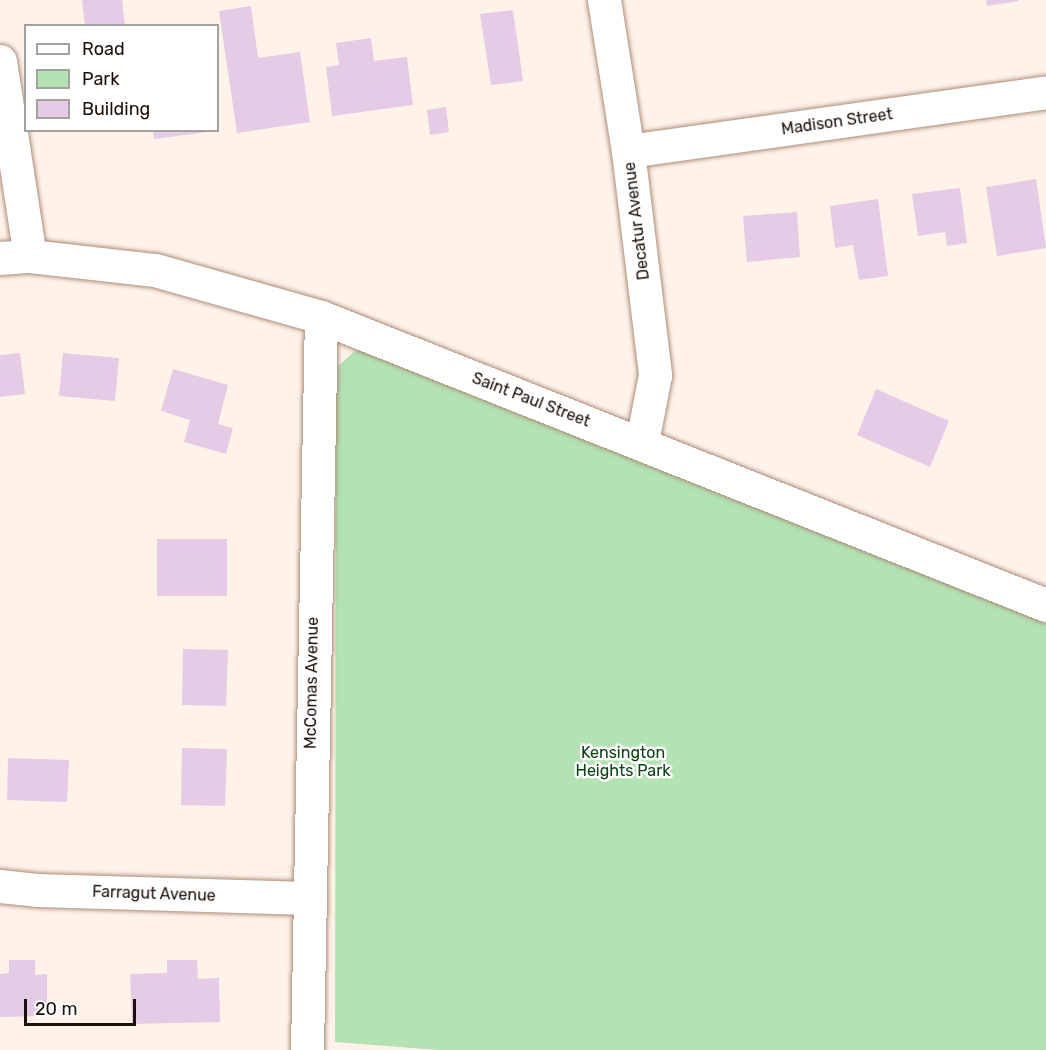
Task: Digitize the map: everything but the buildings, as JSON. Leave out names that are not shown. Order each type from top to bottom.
[{"type":"street","name":"Decatur Avenue","points":[[604,0],[628,151],[655,375],[642,442]]},
{"type":"street","points":[[0,61],[15,257]]},
{"type":"street","name":"Madison Street","points":[[628,151],[1046,92]]},
{"type":"street","name":"Saint Paul Street","points":[[15,257],[155,270],[321,317],[642,442],[1046,605]]},
{"type":"street","name":"McComas Avenue","points":[[307,1050],[308,898],[321,317]]},
{"type":"street","name":"Farragut Avenue","points":[[0,886],[37,890],[308,898]]},
{"type":"green space","name":"Kensington Heights Park","points":[[357,349],[1046,621],[1046,1050],[438,1050],[335,1042],[336,368]]}]
